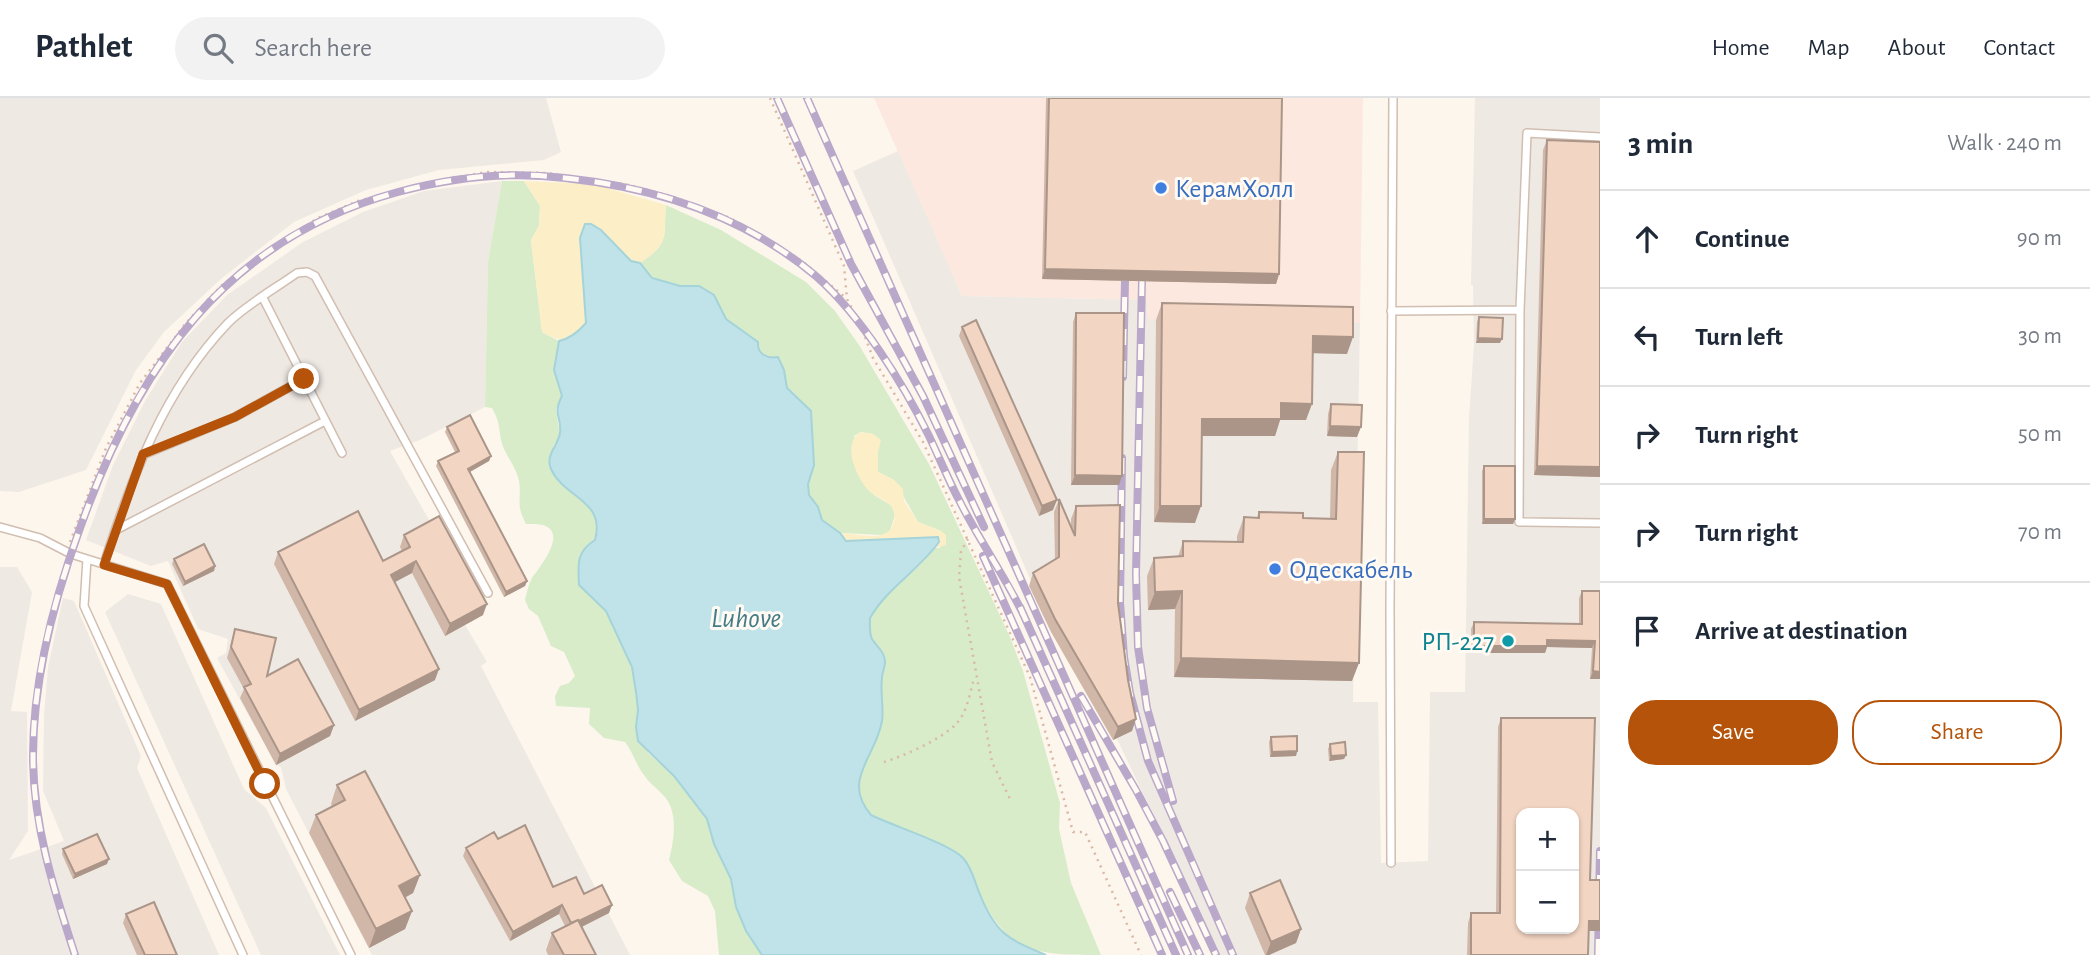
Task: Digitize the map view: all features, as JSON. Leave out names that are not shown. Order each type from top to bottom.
[{"type":"lane","points":[[1391,863],[1393,98]]},
{"type":"lane","points":[[1600,137],[1527,133],[1520,310],[1519,522],[1600,523]]},
{"type":"lane","points":[[104,565],[148,440],[184,377],[229,322],[298,273],[307,272],[315,276],[488,593]]},
{"type":"lane","points":[[262,298],[342,453]]},
{"type":"lane","points":[[1391,311],[1520,310]]},
{"type":"lane","points":[[143,454],[235,417],[304,379]]},
{"type":"lane","points":[[116,531],[325,421]]},
{"type":"lane","points":[[0,527],[40,538],[66,552],[167,584],[351,955]]},
{"type":"lane","points":[[87,559],[84,606],[243,955]]},
{"type":"path","points":[[770,98],[844,266],[847,299],[873,358],[923,442],[1030,677],[1073,832],[1085,832],[1141,955]]},
{"type":"path","points":[[66,552],[106,448],[134,393],[186,323],[221,286],[254,260],[318,218],[358,201],[435,181],[487,172],[546,173],[625,184],[671,196],[730,218],[802,261],[847,299]]},
{"type":"path","points":[[968,539],[961,551],[959,577],[975,675],[992,762],[1011,801]]},
{"type":"path","points":[[884,762],[907,755],[956,724],[966,706],[975,675]]},
{"type":"shaded area","points":[[0,98],[546,98],[561,152],[544,160],[439,170],[366,190],[294,222],[222,278],[164,332],[136,370],[86,470],[19,492],[0,491]]},
{"type":"shaded area","points":[[874,98],[1363,98],[1360,323],[1148,319],[1147,300],[962,296]]},
{"type":"shaded area","points":[[1475,98],[1600,98],[1600,955],[1219,955],[1119,743],[1051,627],[853,171],[898,151],[962,296],[1147,300],[1148,319],[1360,323],[1353,702],[1378,702],[1381,863],[1428,861],[1430,692],[1465,692],[1469,417],[1474,345]]},
{"type":"shaded area","points":[[502,181],[488,261],[485,407],[420,440],[390,451],[483,615],[465,625],[487,662],[481,666],[630,955],[372,955],[286,789],[281,767],[276,765],[217,658],[226,653],[228,639],[198,629],[168,561],[151,566],[86,540],[113,465],[145,401],[182,342],[227,295],[303,242],[363,212],[424,191]]},
{"type":"shaded area","points":[[0,567],[17,567],[32,592],[11,711],[27,712],[28,831],[9,860],[64,841],[43,791],[44,714],[48,667],[63,598],[74,601],[141,756],[137,768],[219,955],[0,955]]},
{"type":"shaded area","points":[[128,594],[161,604],[244,789],[266,808],[340,955],[261,955],[105,612]]},
{"type":"green space","points":[[502,181],[524,181],[540,206],[539,226],[531,240],[542,332],[559,341],[554,369],[562,396],[556,409],[560,436],[553,446],[563,480],[589,508],[596,521],[594,540],[584,549],[579,559],[579,585],[606,611],[619,637],[632,667],[638,710],[636,727],[648,753],[674,776],[708,819],[714,844],[731,879],[736,907],[746,931],[762,955],[719,955],[715,911],[708,896],[682,881],[669,860],[674,826],[668,801],[646,778],[625,742],[604,738],[589,724],[590,708],[556,706],[555,696],[560,686],[569,683],[575,676],[564,652],[551,646],[538,616],[529,609],[525,600],[531,581],[550,551],[553,535],[550,529],[543,525],[526,524],[520,506],[517,476],[503,445],[494,412],[492,408],[485,407],[488,261]]},
{"type":"green space","points":[[666,205],[721,230],[806,282],[835,311],[859,345],[929,464],[1010,637],[1023,671],[1060,803],[1059,829],[1071,883],[1101,955],[1044,952],[1016,941],[1003,931],[992,916],[963,858],[934,841],[871,815],[863,802],[859,790],[860,779],[882,721],[882,676],[885,662],[882,652],[871,637],[870,618],[892,590],[935,548],[940,548],[941,531],[918,522],[894,480],[878,472],[878,452],[873,434],[861,432],[854,436],[874,495],[892,506],[895,515],[890,531],[882,535],[840,533],[822,520],[818,507],[809,495],[808,484],[814,465],[811,411],[789,391],[780,365],[761,352],[758,342],[726,319],[714,295],[699,286],[680,286],[652,278],[640,263],[657,250],[664,238]]},
{"type":"sand","points":[[524,181],[593,184],[666,205],[664,238],[657,250],[640,263],[631,261],[601,230],[585,225],[580,239],[586,324],[570,338],[556,338],[542,332],[531,240],[539,226],[540,206]]},
{"type":"sand","points":[[861,432],[873,434],[881,440],[878,472],[894,480],[903,489],[904,501],[918,522],[946,535],[946,545],[935,548],[939,542],[938,537],[846,541],[840,533],[868,536],[884,534],[892,526],[894,518],[891,506],[868,490],[855,469],[852,444]]},
{"type":"water","name":"Luhove","points":[[585,224],[591,224],[601,230],[631,261],[640,263],[652,278],[680,286],[699,286],[714,295],[726,319],[758,342],[759,350],[764,355],[778,357],[784,370],[787,388],[811,411],[814,465],[808,484],[809,495],[818,507],[822,520],[846,541],[938,537],[939,542],[931,552],[885,597],[870,618],[871,637],[885,658],[882,674],[882,721],[863,768],[859,791],[871,815],[933,841],[963,858],[997,926],[1012,939],[1046,955],[762,955],[746,931],[736,907],[731,879],[714,844],[707,819],[674,776],[638,741],[638,710],[632,667],[606,611],[579,585],[581,554],[595,540],[595,516],[582,500],[557,479],[551,469],[551,455],[560,433],[558,412],[562,396],[554,370],[559,341],[574,334],[586,323],[580,238]]},
{"type":"building","name":"КерамХолл","points":[[1049,98],[1282,98],[1279,274],[1045,269]]},
{"type":"building","points":[[1547,140],[1600,142],[1600,467],[1537,466]]},
{"type":"building","points":[[1162,303],[1353,307],[1353,337],[1313,336],[1312,404],[1281,403],[1281,419],[1202,419],[1201,506],[1160,506]]},
{"type":"building","points":[[1076,313],[1124,313],[1122,476],[1075,475]]},
{"type":"building","points":[[1479,317],[1503,318],[1502,339],[1478,338]]},
{"type":"building","points":[[976,320],[1057,500],[1042,506],[962,327]]},
{"type":"building","points":[[1331,404],[1362,405],[1361,427],[1330,426]]},
{"type":"building","points":[[470,415],[491,456],[468,469],[527,581],[506,592],[438,461],[459,451],[447,427]]},
{"type":"building","points":[[1338,452],[1364,452],[1359,663],[1181,658],[1182,591],[1155,592],[1154,558],[1183,556],[1183,541],[1243,542],[1244,517],[1259,518],[1259,512],[1303,513],[1303,518],[1336,519]]},
{"type":"building","points":[[1484,466],[1515,466],[1515,519],[1484,519]]},
{"type":"building","points":[[1059,499],[1075,536],[1076,506],[1120,505],[1118,603],[1136,719],[1118,727],[1055,619],[1033,573],[1059,557]]},
{"type":"building","points":[[358,511],[383,561],[410,547],[404,535],[439,516],[487,604],[450,624],[416,561],[391,575],[439,669],[359,710],[278,552]]},
{"type":"building","points":[[204,544],[215,566],[185,582],[174,559]]},
{"type":"building","points":[[1582,591],[1600,591],[1600,672],[1593,671],[1595,641],[1547,640],[1547,646],[1474,646],[1474,622],[1582,624]]},
{"type":"building","points":[[235,629],[276,638],[267,676],[298,659],[334,725],[280,754],[244,687],[251,684],[231,647]]},
{"type":"building","points":[[1501,718],[1595,718],[1590,880],[1600,880],[1600,921],[1589,921],[1588,955],[1471,955],[1471,913],[1500,913]]},
{"type":"building","points":[[1297,736],[1297,751],[1272,752],[1271,737]]},
{"type":"building","points":[[1345,742],[1346,755],[1331,756],[1330,744]]},
{"type":"building","points":[[365,771],[420,875],[399,886],[412,911],[376,929],[316,815],[345,800],[337,785]]},
{"type":"building","points":[[525,825],[553,887],[576,877],[584,894],[602,885],[612,905],[571,923],[562,905],[513,932],[466,848],[494,832],[498,839]]},
{"type":"building","points":[[97,834],[109,859],[75,874],[63,849]]},
{"type":"building","points":[[1280,880],[1301,929],[1271,942],[1250,893]]},
{"type":"building","points":[[154,902],[177,955],[145,955],[126,914]]},
{"type":"building","points":[[578,920],[596,955],[564,955],[552,933]]},
{"type":"railway","points":[[777,98],[851,264],[923,396],[984,527]]},
{"type":"railway","points":[[807,98],[1188,955]]},
{"type":"railway","points":[[75,955],[52,882],[41,832],[33,756],[37,698],[46,642],[79,531],[128,416],[159,365],[195,318],[236,277],[283,242],[337,213],[398,192],[440,182],[502,175],[544,176],[600,183],[667,198],[699,208],[760,237],[817,277],[849,311],[880,351],[919,416],[967,515],[1024,616]]},
{"type":"railway","points":[[1123,377],[1125,280]]},
{"type":"railway","points":[[1142,280],[1136,574],[1138,647],[1147,708],[1173,801]]},
{"type":"railway","points":[[1122,458],[1120,602],[1130,693],[1148,761],[1233,955]]},
{"type":"railway","points":[[983,556],[1162,955]]},
{"type":"railway","points":[[1020,607],[1176,955]]},
{"type":"railway","points":[[1081,696],[1163,841],[1216,955]]},
{"type":"railway","points":[[1598,955],[1600,851]]},
{"type":"railway","points":[[1170,892],[1200,955]]},
{"type":"place","name":"КерамХолл","points":[[1161,188]]},
{"type":"place","name":"Одескабель","points":[[1275,569]]},
{"type":"place","name":"РП-227","points":[[1508,641]]},
{"type":"route","points":[[265,784],[167,584],[104,565],[143,454],[235,417],[304,379]]}]
